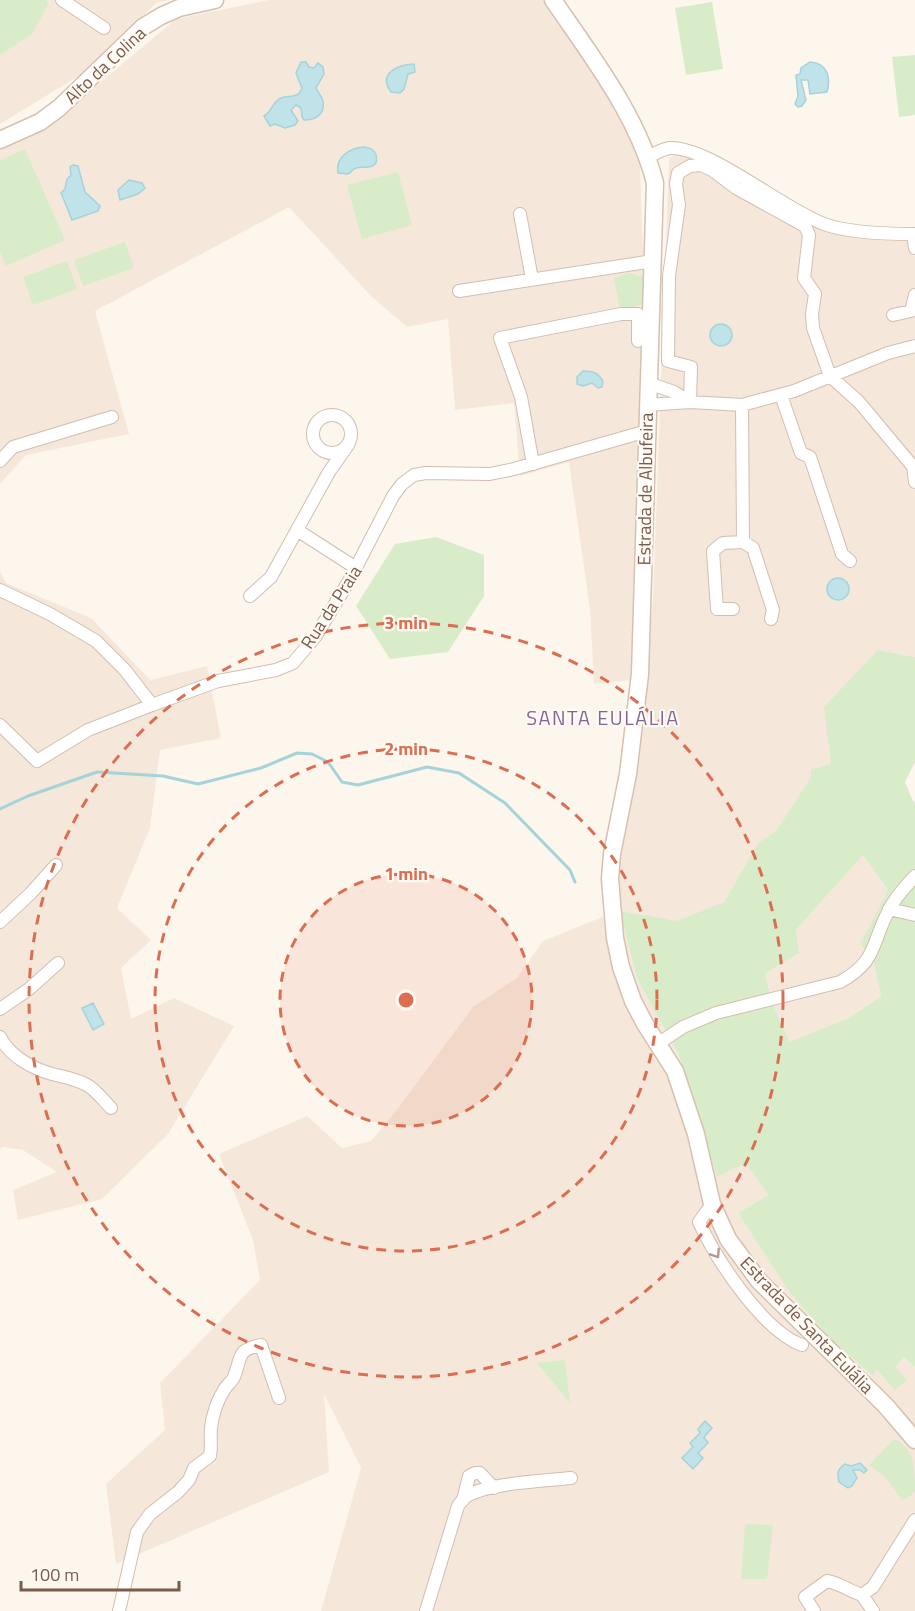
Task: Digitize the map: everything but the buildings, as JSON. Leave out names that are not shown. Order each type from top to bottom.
[{"type":"street","points":[[62,0],[104,28]]},
{"type":"street","name":"Alto da Colina","points":[[0,140],[40,122],[59,108],[143,27],[179,8],[215,0]]},
{"type":"street","name":"Estrada de Albufeira","points":[[553,0],[608,82],[638,134],[648,157],[655,183],[640,674],[628,774],[612,854],[610,879],[615,938],[621,967],[633,1001]]},
{"type":"street","points":[[648,157],[669,148],[700,154],[806,217],[827,225],[882,233],[914,234],[915,248]]},
{"type":"street","points":[[690,402],[691,366],[668,362],[669,276],[679,205],[676,184],[678,173],[690,166],[701,165],[712,170],[736,188],[805,226],[809,235],[804,278],[814,294],[813,328],[830,376],[859,402],[914,468],[915,482]]},
{"type":"street","points":[[520,214],[532,279]]},
{"type":"street","points":[[459,291],[653,261]]},
{"type":"street","points":[[893,315],[912,311],[915,295]]},
{"type":"street","points":[[533,464],[521,397],[500,338],[621,314],[638,314],[638,341]]},
{"type":"street","points":[[794,391],[888,353],[915,346]]},
{"type":"street","points":[[840,387],[846,370]]},
{"type":"street","points":[[648,383],[674,392],[690,402]]},
{"type":"street","points":[[647,405],[690,402],[742,405],[794,391],[840,387]]},
{"type":"street","points":[[781,394],[801,453],[810,457],[842,554],[850,561]]},
{"type":"street","points":[[742,405],[743,542]]},
{"type":"street","points":[[249,596],[271,577],[329,472],[348,445],[351,434],[346,422],[338,416],[325,417],[315,426],[313,435],[314,442],[330,461],[329,472]]},
{"type":"street","points":[[0,461],[13,447],[112,417]]},
{"type":"street","name":"Rua da Praia","points":[[0,725],[37,761],[88,730],[152,705],[218,681],[276,670],[293,663],[315,637],[356,568],[393,496],[402,484],[414,475],[426,473],[490,474],[647,431]]},
{"type":"street","points":[[324,452],[338,453],[348,445]]},
{"type":"street","points":[[297,530],[356,568]]},
{"type":"street","points":[[733,609],[717,609],[713,551],[723,543],[743,542],[753,548],[772,610],[771,619]]},
{"type":"street","points":[[0,590],[50,614],[96,641],[125,670],[152,705]]},
{"type":"street","points":[[0,922],[56,866]]},
{"type":"street","points":[[659,1043],[683,1027],[716,1013],[840,982],[856,974],[871,953],[889,909],[915,876]]},
{"type":"street","points":[[889,909],[915,915]]},
{"type":"street","points":[[0,1008],[29,989],[58,963]]},
{"type":"street","name":"Estrada de Santa Eulália","points":[[633,1001],[675,1071],[687,1103],[712,1204],[728,1239],[759,1281],[886,1406],[915,1440]]},
{"type":"street","points":[[0,1036],[12,1054],[49,1073],[89,1086],[111,1108]]},
{"type":"street","points":[[712,1204],[699,1222],[712,1250],[758,1310],[790,1340],[802,1345]]},
{"type":"street","points":[[119,1611],[137,1532],[150,1514],[178,1492],[189,1480],[194,1468],[210,1456],[211,1426],[217,1407],[223,1390],[234,1378],[240,1355],[248,1347],[261,1345],[279,1398]]},
{"type":"street","points":[[463,1500],[470,1476],[475,1473],[480,1473],[494,1488]]},
{"type":"street","points":[[426,1611],[458,1506],[463,1500],[477,1491],[571,1478]]},
{"type":"street","points":[[862,1595],[873,1587],[915,1520]]},
{"type":"street","points":[[814,1611],[805,1597],[827,1581],[837,1582],[849,1591],[862,1595],[873,1611]]},
{"type":"shaded area","points":[[0,0],[170,0],[156,3],[92,68],[0,124]]},
{"type":"shaded area","points":[[269,0],[547,0],[639,138],[646,340],[632,680],[594,684],[590,609],[569,462],[520,476],[514,403],[455,410],[448,319],[407,327],[370,295],[289,207],[95,311],[129,434],[26,455],[0,484],[0,150],[48,126],[176,19]]},
{"type":"shaded area","points":[[692,146],[826,221],[915,230],[915,657],[878,650],[831,764],[811,769],[812,777],[776,831],[758,843],[724,902],[677,922],[620,911],[637,979],[678,1053],[717,1177],[746,1163],[768,1195],[738,1213],[790,1293],[831,1339],[871,1376],[877,1370],[907,1380],[894,1367],[904,1357],[915,1367],[915,1611],[321,1611],[361,1468],[324,1394],[329,1472],[116,1564],[106,1484],[165,1430],[160,1383],[260,1280],[253,1240],[219,1154],[307,1116],[342,1148],[371,1141],[473,1007],[517,978],[543,941],[620,910],[616,868],[642,721],[653,600],[669,158]]},
{"type":"shaded area","points":[[0,571],[6,583],[91,618],[150,680],[207,666],[221,738],[160,750],[150,828],[117,908],[151,940],[121,968],[131,1019],[174,998],[234,1026],[168,1134],[102,1199],[18,1220],[13,1190],[57,1172],[23,1150],[2,1147],[0,1150]]},
{"type":"shaded area","points":[[863,855],[888,890],[860,944],[873,959],[881,996],[849,1018],[790,1043],[773,1005],[765,974],[799,953],[796,930]]},
{"type":"green space","points":[[0,0],[47,0],[48,5],[32,34],[0,55]]},
{"type":"green space","points":[[712,2],[723,69],[686,75],[675,8]]},
{"type":"green space","points":[[915,55],[915,115],[899,117],[892,57]]},
{"type":"green space","points":[[25,149],[65,240],[6,266],[0,252],[0,160]]},
{"type":"green space","points":[[398,172],[412,225],[362,239],[347,185]]},
{"type":"green space","points":[[125,242],[134,268],[83,286],[74,260]]},
{"type":"green space","points":[[67,261],[77,289],[33,305],[23,277]]},
{"type":"green space","points":[[628,273],[644,277],[643,304],[620,310],[614,278]]},
{"type":"green space","points":[[436,537],[484,555],[484,596],[448,652],[390,659],[356,606],[395,544]]},
{"type":"green space","points":[[878,650],[915,657],[915,762],[905,782],[915,802],[915,1367],[904,1357],[895,1367],[907,1380],[895,1390],[877,1370],[872,1376],[831,1339],[790,1293],[738,1213],[768,1195],[746,1163],[717,1177],[678,1053],[637,979],[620,911],[677,921],[724,902],[758,843],[776,831],[811,777],[811,769],[831,764],[824,707]],"holes":[[[863,855],[888,890],[860,944],[873,959],[881,996],[849,1018],[790,1042],[773,1005],[765,974],[799,953],[796,930]]]},
{"type":"green space","points":[[565,1360],[570,1403],[537,1363]]},
{"type":"green space","points":[[894,1439],[906,1448],[914,1467],[915,1492],[902,1500],[886,1478],[869,1465]]},
{"type":"green space","points":[[745,1524],[773,1525],[767,1579],[741,1579]]},
{"type":"water","points":[[301,62],[306,62],[309,67],[314,68],[318,63],[323,67],[324,74],[316,88],[323,100],[321,113],[315,118],[304,120],[301,108],[296,105],[291,110],[298,121],[295,125],[285,128],[275,124],[270,126],[264,116],[281,98],[296,95],[302,88],[296,73]]},
{"type":"water","points":[[810,62],[821,65],[827,72],[829,82],[827,92],[810,94],[808,80],[801,80],[806,100],[802,106],[798,107],[795,104],[798,96],[796,75],[800,74],[801,68]]},
{"type":"water","points":[[414,64],[415,72],[408,74],[404,89],[400,93],[391,92],[386,80],[391,71]]},
{"type":"water","points":[[364,147],[374,151],[376,164],[356,168],[348,174],[338,173],[339,162],[345,154]]},
{"type":"water","points":[[78,166],[85,192],[100,206],[98,211],[72,220],[61,193],[71,175],[70,167]]},
{"type":"water","points":[[129,180],[142,183],[145,188],[138,194],[120,200],[118,190]]},
{"type":"water","points":[[721,324],[729,327],[732,335],[729,343],[721,346],[713,343],[710,335],[713,327]]},
{"type":"water","points":[[583,371],[597,374],[603,381],[602,387],[598,388],[592,383],[583,386],[577,384],[577,377]]},
{"type":"water","points":[[834,578],[842,578],[849,585],[849,593],[842,600],[834,600],[827,593],[827,585]]},
{"type":"water","points":[[93,1003],[104,1024],[93,1030],[82,1008]]},
{"type":"water","points":[[705,1421],[712,1428],[704,1437],[708,1443],[698,1453],[703,1458],[693,1469],[682,1458],[693,1447],[690,1443],[700,1433],[698,1429]]},
{"type":"water","points":[[860,1463],[867,1470],[864,1473],[860,1470],[853,1470],[857,1478],[852,1486],[848,1488],[839,1482],[838,1472],[842,1466]]},
{"type":"waterway","points":[[0,809],[28,796],[97,772],[163,776],[198,784],[261,768],[297,753],[312,754],[328,762],[342,782],[358,785],[427,767],[459,773],[505,803],[570,870],[575,882]]},
{"type":"district","name":"SANTA EULÁLIA","points":[[603,717]]}]
